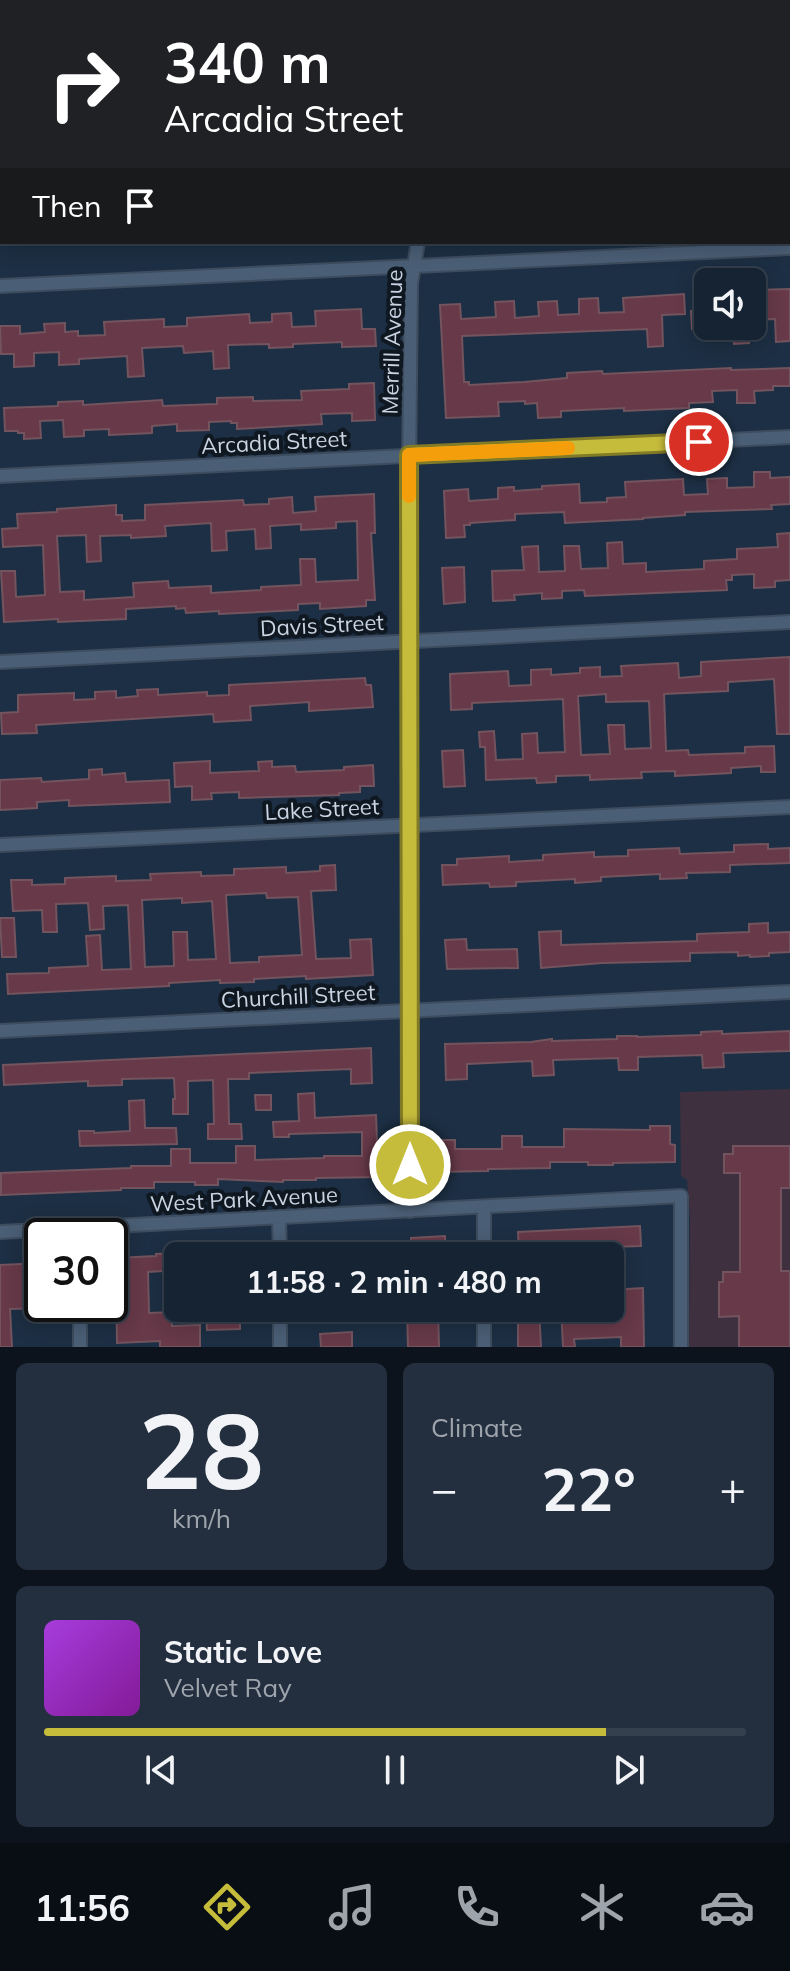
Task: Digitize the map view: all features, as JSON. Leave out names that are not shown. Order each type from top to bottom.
[{"type":"street","name":"Merrill Avenue","points":[[410,1211],[409,455],[411,284],[418,244]]},
{"type":"street","points":[[0,286],[790,248]]},
{"type":"street","name":"Arcadia Street","points":[[0,476],[790,437]]},
{"type":"street","name":"Davis Street","points":[[0,662],[790,622]]},
{"type":"street","name":"Lake Street","points":[[0,845],[790,807]]},
{"type":"street","name":"Churchill Street","points":[[0,1031],[790,992]]},
{"type":"street","name":"West Park Avenue","points":[[128,1228],[279,1217],[681,1196],[681,1347]]},
{"type":"street","points":[[484,1207],[484,1242]]},
{"type":"street","points":[[279,1217],[280,1242]]},
{"type":"street","name":"West Park Avenue","points":[[0,1232],[24,1232]]},
{"type":"street","points":[[80,1322],[80,1347]]},
{"type":"street","points":[[280,1322],[280,1347]]},
{"type":"street","points":[[484,1322],[484,1347]]},
{"type":"shaded area","points":[[790,1089],[790,1347],[689,1347],[690,1216],[687,1180],[681,1176],[680,1092]]},
{"type":"building","points":[[790,289],[790,341],[776,342],[775,319],[766,319],[766,290]]},
{"type":"building","points":[[684,294],[685,314],[662,315],[663,346],[648,347],[647,329],[462,336],[464,382],[469,382],[469,385],[524,382],[567,378],[567,373],[602,371],[603,374],[790,368],[790,386],[754,391],[755,403],[737,403],[737,390],[712,391],[713,402],[689,403],[689,408],[561,411],[561,417],[538,418],[537,403],[498,402],[499,416],[446,418],[440,305],[460,304],[461,319],[496,317],[495,302],[514,301],[515,318],[539,316],[538,302],[557,301],[558,315],[579,314],[579,299],[598,298],[599,313],[624,312],[623,298]]},
{"type":"building","points":[[361,309],[362,329],[375,329],[376,346],[342,347],[342,342],[269,348],[269,344],[228,345],[229,368],[214,369],[213,351],[184,353],[183,346],[142,348],[144,376],[128,377],[127,356],[79,359],[79,364],[59,365],[59,352],[34,353],[34,366],[14,367],[14,354],[1,354],[0,326],[20,326],[20,334],[45,332],[44,324],[65,323],[65,332],[78,331],[78,336],[105,335],[104,322],[164,319],[164,327],[187,326],[187,318],[249,314],[250,323],[272,322],[272,314],[291,313],[292,327],[316,326],[315,311]]},
{"type":"building","points":[[691,311],[694,311],[694,329],[692,329]]},
{"type":"building","points":[[734,340],[749,340],[749,343],[734,344]]},
{"type":"building","points":[[374,383],[375,420],[352,421],[352,413],[321,414],[322,424],[237,429],[237,423],[231,421],[209,422],[209,430],[177,431],[177,424],[152,426],[152,433],[109,435],[109,429],[84,430],[84,436],[64,437],[63,420],[40,421],[41,438],[24,439],[24,433],[5,431],[4,408],[58,406],[58,402],[83,401],[83,405],[162,400],[163,406],[217,404],[217,398],[302,400],[301,391],[349,389],[349,384]]},
{"type":"building","points":[[754,472],[770,472],[770,478],[790,477],[790,504],[771,505],[772,509],[685,512],[685,515],[643,519],[565,523],[564,512],[515,514],[515,520],[464,525],[465,537],[446,538],[444,491],[468,489],[469,501],[498,499],[498,488],[514,487],[514,491],[579,484],[580,503],[607,502],[607,498],[626,497],[625,482],[683,479],[684,495],[708,494],[707,479],[727,478],[727,488],[754,487]]},
{"type":"building","points":[[374,494],[375,533],[371,533],[375,600],[366,600],[366,606],[320,609],[320,603],[298,604],[298,610],[219,614],[219,611],[186,613],[185,608],[176,609],[176,606],[126,609],[126,619],[4,622],[1,571],[15,571],[16,597],[45,595],[43,545],[3,547],[2,529],[18,528],[17,514],[116,505],[116,515],[122,515],[122,521],[145,520],[145,505],[243,500],[244,505],[269,504],[269,499],[292,497],[293,513],[316,511],[315,497]],"holes":[[[357,521],[358,580],[316,582],[315,559],[300,559],[301,585],[211,593],[211,586],[169,588],[168,581],[133,583],[134,597],[84,600],[84,591],[60,592],[57,536],[86,535],[87,562],[101,561],[100,536],[166,536],[165,526],[211,523],[212,551],[227,550],[226,531],[255,529],[256,549],[271,548],[270,526],[301,524],[301,530],[336,528],[336,522]]]},
{"type":"building","points":[[790,533],[790,580],[775,581],[775,587],[754,588],[754,574],[732,575],[732,580],[726,580],[727,590],[585,596],[584,590],[562,591],[562,598],[542,599],[542,593],[514,595],[515,600],[493,601],[492,571],[524,570],[522,547],[538,546],[539,572],[565,571],[564,546],[579,546],[581,569],[608,568],[607,543],[622,542],[623,564],[646,563],[646,572],[704,569],[704,561],[737,559],[737,549],[778,547],[777,534]]},
{"type":"building","points":[[464,567],[465,602],[444,604],[442,568]]},
{"type":"building","points":[[790,657],[790,734],[777,734],[774,679],[728,682],[728,691],[664,694],[666,751],[688,750],[689,755],[745,753],[745,747],[774,746],[775,772],[761,772],[761,766],[731,768],[731,773],[675,776],[675,771],[641,772],[642,778],[590,780],[590,775],[556,776],[556,782],[537,783],[536,778],[486,780],[485,747],[480,747],[479,732],[494,731],[496,760],[523,759],[522,734],[537,733],[538,753],[565,752],[563,699],[472,703],[472,709],[451,710],[450,674],[508,671],[509,686],[531,685],[531,670],[551,669],[551,675],[580,673],[580,668],[600,667],[600,677],[622,676],[621,666],[678,663],[679,678],[701,676],[701,662]],"holes":[[[606,694],[606,702],[649,701],[651,748],[625,749],[624,725],[608,725],[610,754],[581,755],[578,696]]]},
{"type":"building","points":[[365,678],[366,685],[371,685],[373,707],[309,711],[309,702],[250,706],[251,720],[214,722],[213,714],[36,725],[37,733],[2,734],[1,713],[18,712],[18,695],[74,693],[74,700],[95,699],[95,692],[116,691],[116,698],[138,696],[137,690],[158,689],[158,695],[207,692],[207,696],[229,695],[229,685]]},
{"type":"building","points":[[463,750],[465,786],[444,787],[442,751]]},
{"type":"building","points":[[210,761],[210,773],[259,771],[258,762],[272,761],[272,767],[295,766],[296,772],[373,765],[374,786],[360,786],[360,792],[339,795],[239,798],[239,792],[211,793],[212,799],[192,800],[192,786],[175,787],[174,763]]},
{"type":"building","points":[[102,769],[102,775],[125,773],[126,782],[169,780],[170,802],[69,806],[69,800],[37,802],[37,808],[0,810],[0,780],[41,778],[42,782],[89,779],[89,770]]},
{"type":"building","points":[[768,844],[768,849],[790,848],[790,863],[730,865],[730,872],[686,873],[687,878],[660,879],[660,874],[601,877],[601,881],[575,883],[575,879],[516,882],[516,886],[490,887],[489,883],[443,885],[442,865],[457,865],[457,859],[509,856],[509,862],[543,860],[543,855],[594,852],[594,857],[628,856],[628,850],[679,848],[680,854],[734,852],[734,845]]},
{"type":"building","points":[[335,865],[336,890],[311,891],[316,959],[351,958],[350,940],[371,939],[373,975],[254,979],[254,982],[220,983],[220,980],[169,983],[169,986],[8,994],[7,974],[49,973],[49,968],[88,966],[86,936],[100,935],[102,970],[131,969],[128,905],[103,906],[104,929],[90,930],[88,903],[56,904],[57,932],[43,932],[42,910],[13,911],[11,880],[32,880],[32,885],[65,884],[65,878],[116,876],[116,881],[151,880],[150,874],[201,872],[201,876],[234,875],[234,869],[286,867],[286,873],[320,871],[320,866]],"holes":[[[266,893],[267,898],[298,897],[302,955],[259,957],[259,962],[230,963],[226,895]],[[182,898],[182,903],[212,901],[216,959],[188,960],[187,932],[173,932],[174,966],[145,967],[142,900]]]},
{"type":"building","points":[[0,918],[14,918],[16,957],[2,957]]},
{"type":"building","points":[[768,923],[768,933],[790,932],[790,952],[750,957],[738,956],[738,952],[690,953],[690,961],[541,968],[539,932],[561,931],[561,945],[697,941],[697,934],[749,932],[749,924]]},
{"type":"building","points":[[466,939],[467,950],[517,949],[518,968],[447,969],[445,940]]},
{"type":"building","points":[[722,1031],[722,1034],[790,1031],[790,1051],[723,1053],[724,1067],[703,1068],[702,1055],[638,1057],[638,1070],[619,1070],[618,1058],[553,1060],[554,1075],[533,1076],[532,1061],[467,1064],[467,1079],[446,1080],[445,1044],[617,1039],[617,1036],[701,1035],[701,1032]]},
{"type":"building","points":[[371,1048],[372,1083],[351,1084],[351,1069],[249,1073],[249,1079],[228,1079],[229,1124],[241,1124],[242,1139],[208,1139],[208,1124],[214,1124],[213,1080],[188,1081],[188,1114],[173,1114],[174,1078],[122,1079],[122,1085],[88,1086],[88,1081],[4,1085],[3,1065]]},
{"type":"building","points":[[314,1093],[315,1118],[376,1115],[377,1141],[383,1141],[383,1177],[283,1182],[218,1179],[218,1185],[154,1182],[154,1188],[1,1195],[1,1173],[171,1166],[171,1149],[190,1149],[190,1163],[236,1163],[236,1146],[255,1146],[255,1160],[362,1156],[362,1132],[274,1137],[273,1122],[299,1121],[298,1094]]},
{"type":"building","points":[[255,1095],[271,1095],[271,1110],[256,1110]]},
{"type":"building","points":[[144,1100],[145,1128],[176,1128],[177,1144],[80,1146],[79,1131],[130,1131],[129,1101]]},
{"type":"building","points":[[650,1126],[670,1126],[670,1144],[675,1145],[675,1162],[588,1165],[588,1162],[550,1162],[550,1168],[435,1172],[435,1140],[455,1140],[455,1149],[502,1149],[502,1136],[522,1136],[522,1147],[564,1147],[564,1129],[650,1130]]},
{"type":"building","points":[[733,1146],[790,1146],[790,1188],[781,1188],[781,1271],[790,1271],[790,1347],[739,1347],[739,1316],[719,1317],[719,1282],[723,1282],[723,1272],[740,1272],[740,1173],[724,1173],[724,1154],[733,1154]]},
{"type":"building","points":[[640,1226],[641,1246],[624,1247],[624,1242],[518,1242],[518,1232]]},
{"type":"building","points":[[445,1236],[445,1242],[411,1242],[411,1238]]},
{"type":"building","points":[[164,1254],[164,1271],[148,1272],[149,1313],[164,1312],[164,1322],[172,1322],[172,1326],[200,1325],[200,1347],[160,1347],[160,1341],[117,1343],[117,1322],[128,1322],[128,1257]]},
{"type":"building","points":[[24,1264],[24,1309],[10,1309],[12,1347],[0,1347],[0,1265]]},
{"type":"building","points":[[643,1288],[644,1347],[621,1347],[621,1337],[574,1339],[575,1347],[563,1347],[562,1322],[624,1322],[624,1289]]},
{"type":"building","points":[[207,1322],[240,1322],[240,1329],[207,1330]]},
{"type":"building","points":[[407,1322],[438,1322],[439,1347],[408,1347]]},
{"type":"building","points":[[518,1322],[540,1322],[541,1347],[518,1347]]},
{"type":"building","points":[[352,1332],[352,1347],[321,1347],[320,1334]]},
{"type":"slow traffic","points":[[409,496],[409,455],[568,448]]},
{"type":"route","points":[[410,1165],[409,455],[699,442]]}]
